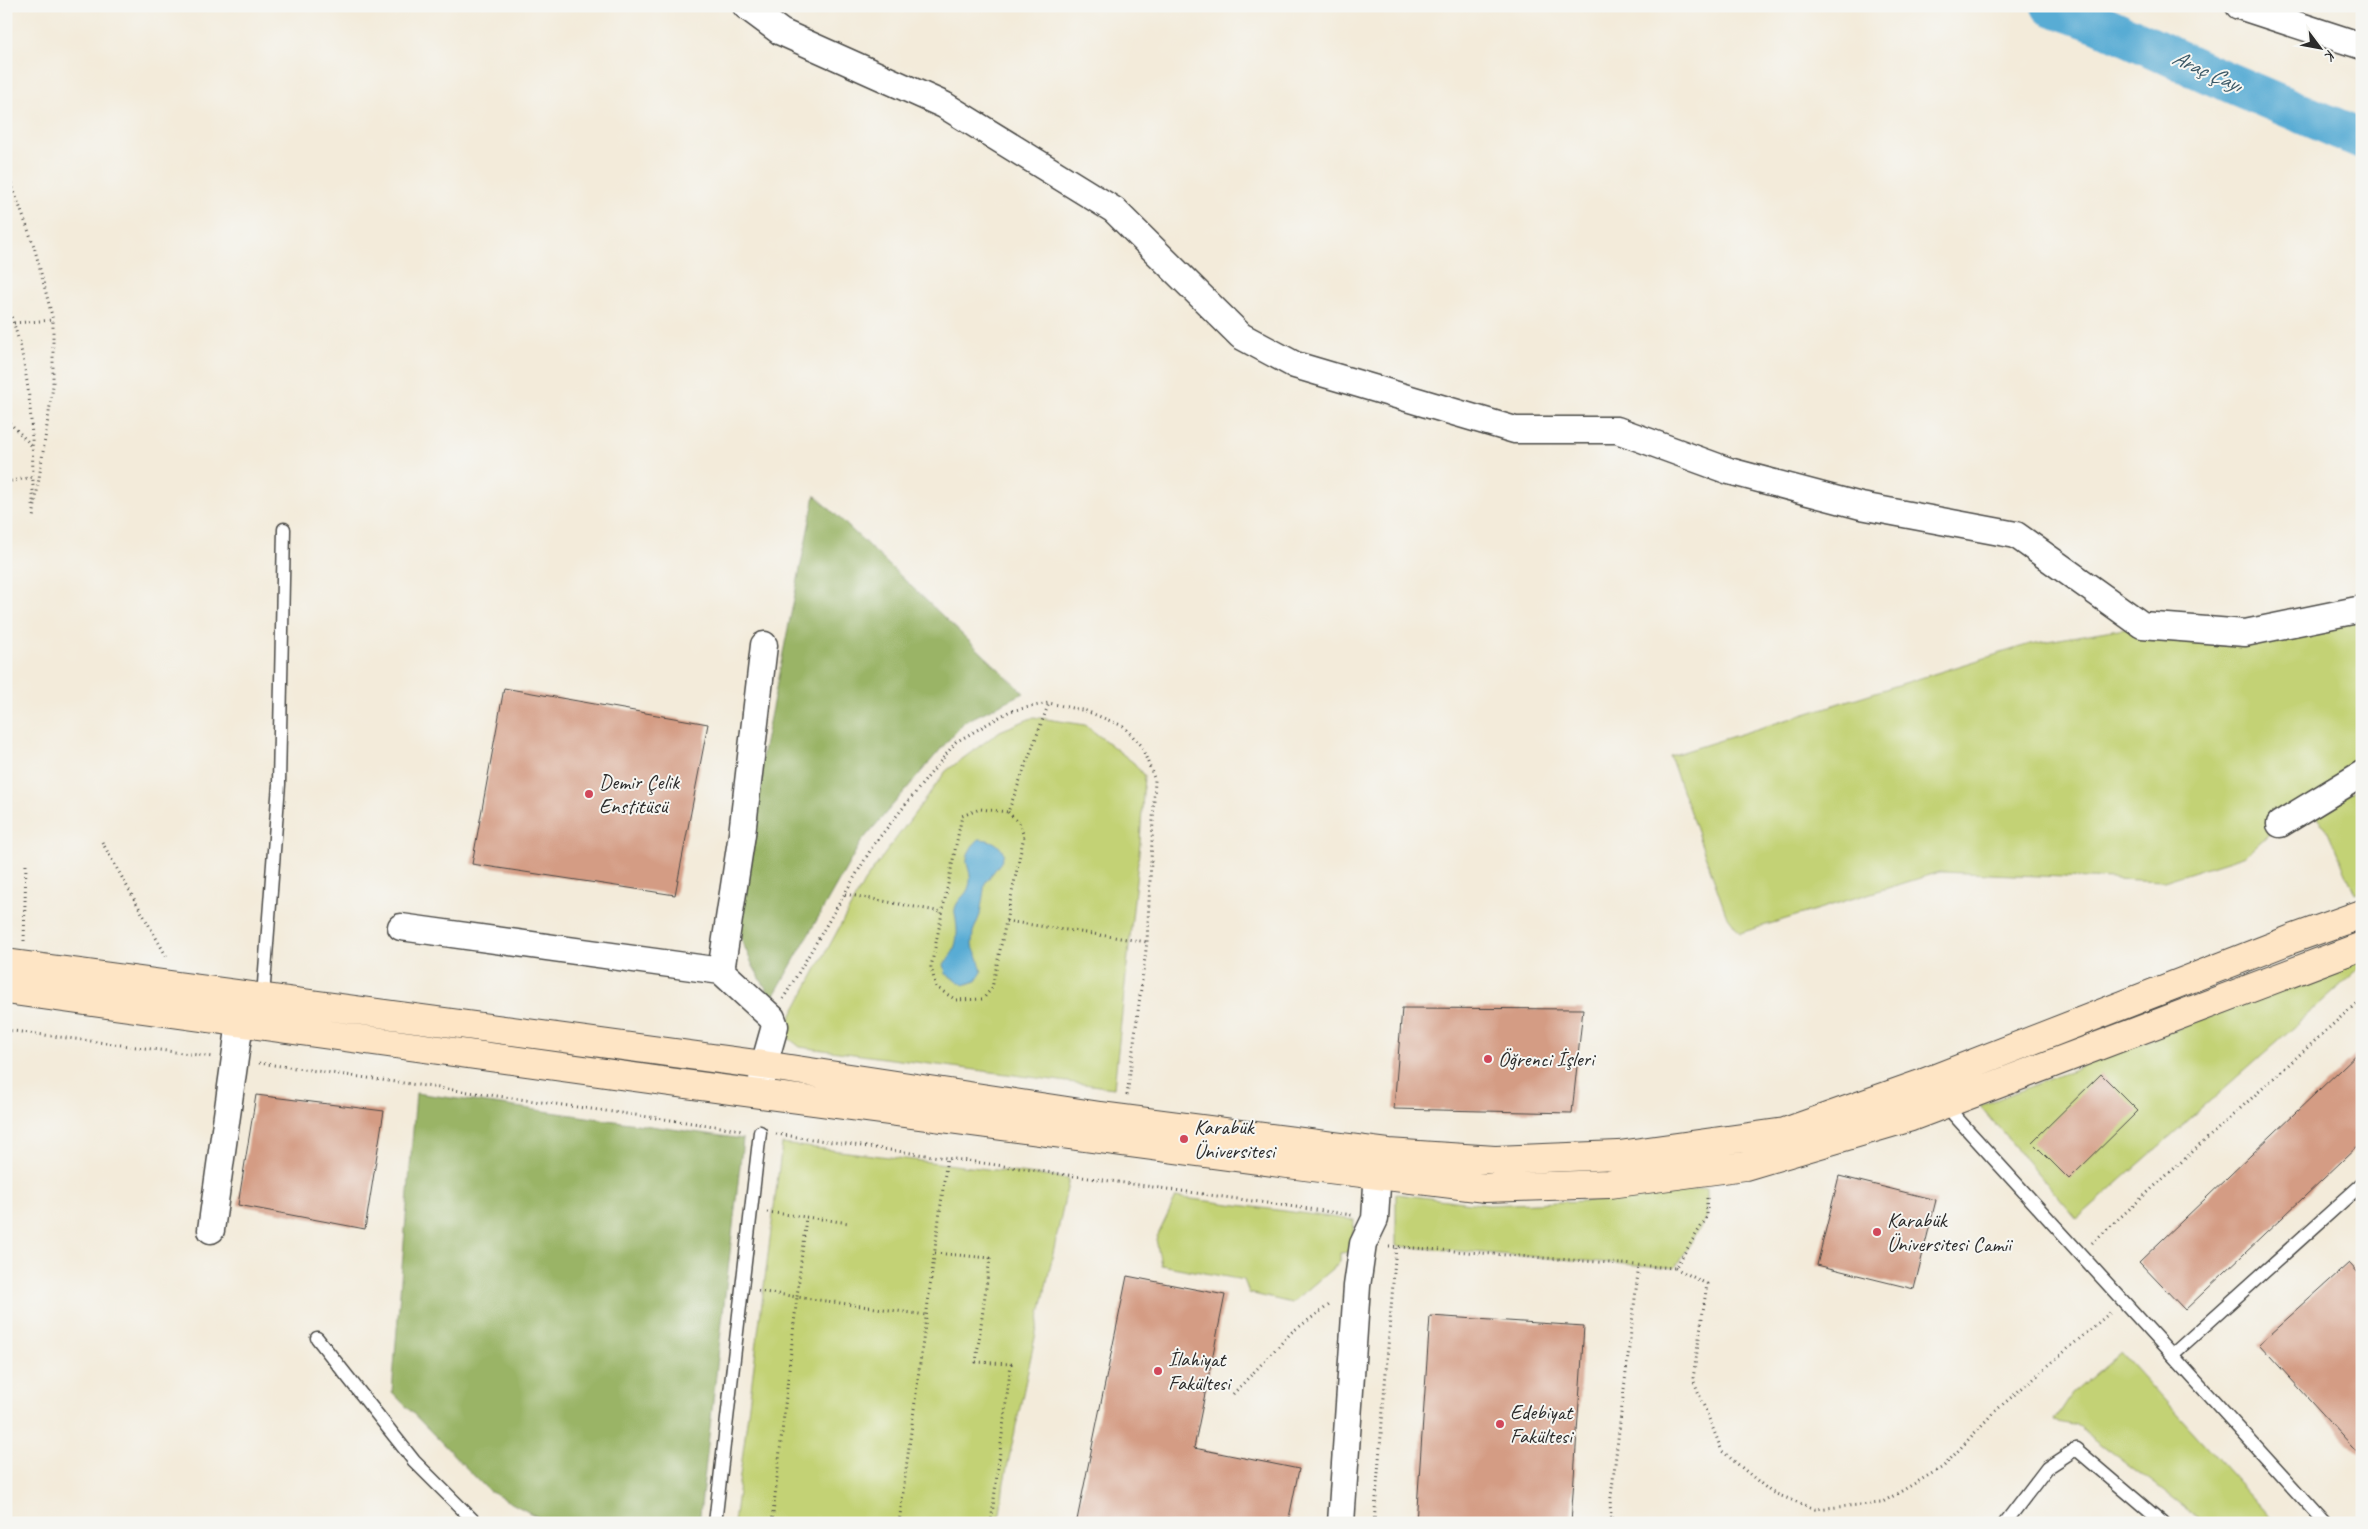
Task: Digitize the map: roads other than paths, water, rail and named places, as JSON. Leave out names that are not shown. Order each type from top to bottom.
[{"type":"main road","points":[[6,990],[760,1093],[1378,1163],[1620,1156],[1785,1132],[1918,1085],[2292,938],[2362,914]]},
{"type":"main road","points":[[15,955],[263,997],[764,1065],[1100,1116],[1378,1163],[1485,1188],[1609,1184],[1745,1166],[1911,1116],[2362,946]]},
{"type":"street","points":[[746,6],[782,32],[944,106],[1114,210],[1241,336],[1295,365],[1515,430],[1617,430],[1729,471],[1861,506],[2016,535],[2142,625],[2245,633],[2362,609]]},
{"type":"street","points":[[2239,6],[2362,46]]},
{"type":"street","points":[[721,971],[742,834],[764,646]]},
{"type":"street","points":[[2280,824],[2362,774]]},
{"type":"street","points":[[401,927],[721,971],[772,1018],[775,1026],[764,1065],[760,1093]]},
{"type":"street","points":[[211,1230],[240,1022]]},
{"type":"street","points":[[1341,1523],[1357,1286],[1363,1244],[1375,1219],[1378,1163]]},
{"type":"lane","points":[[263,997],[279,784],[284,529]]},
{"type":"lane","points":[[1946,1103],[2325,1523]]},
{"type":"lane","points":[[715,1523],[760,1132]]},
{"type":"lane","points":[[2172,1355],[2362,1184]]},
{"type":"lane","points":[[317,1338],[414,1461],[476,1523]]},
{"type":"lane","points":[[2005,1523],[2047,1468],[2076,1449],[2164,1523]]},
{"type":"water","points":[[979,839],[994,842],[1004,853],[1001,862],[985,883],[980,915],[973,932],[972,945],[982,972],[976,981],[964,985],[946,974],[944,964],[956,944],[957,926],[955,909],[957,903],[967,892],[970,882],[968,854]]},
{"type":"waterway","name":"Araç Çayı","points":[[2051,6],[2101,24],[2207,73],[2362,139]]},
{"type":"place","name":"Demir Çelik Enstitüsü","points":[[589,794]]},
{"type":"place","name":"Öğrenci İşleri","points":[[1488,1059]]},
{"type":"place","name":"Karabük Üniversitesi","points":[[1184,1139]]},
{"type":"place","name":"Karabük Üniversitesi Camii","points":[[1877,1232]]},
{"type":"place","name":"İlahiyat Fakültesi","points":[[1158,1371]]},
{"type":"place","name":"Edebiyat Fakültesi","points":[[1500,1424]]}]
